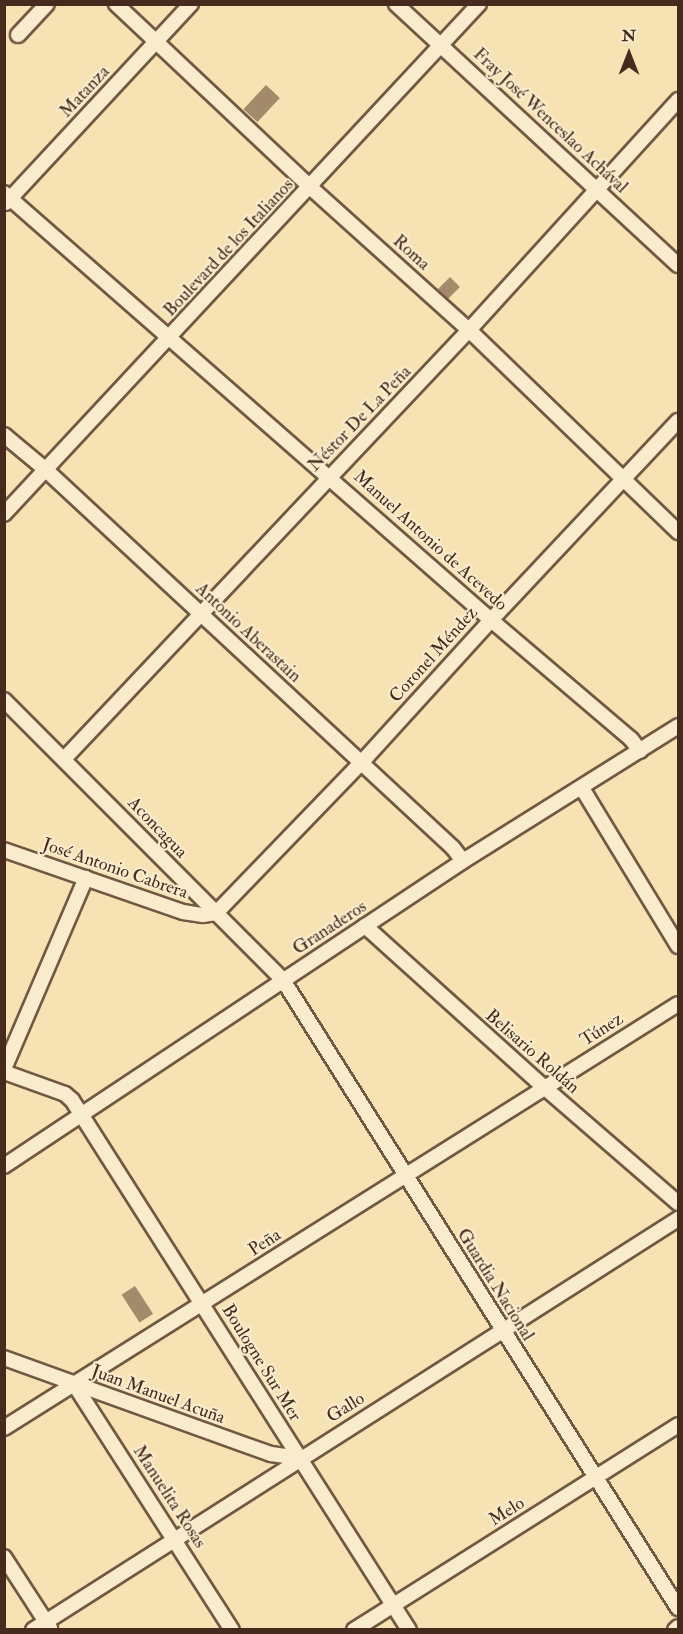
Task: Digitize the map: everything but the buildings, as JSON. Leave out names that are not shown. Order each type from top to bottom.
[{"type":"street","points":[[18,35],[46,4]]},
{"type":"street","name":"Roma","points":[[116,4],[310,187],[469,330],[678,531]]},
{"type":"street","name":"Matanza","points":[[6,198],[191,4]]},
{"type":"street","name":"Fray José Wenceslao Achával","points":[[396,4],[678,265]]},
{"type":"street","name":"Boulevard de los Italianos","points":[[4,514],[170,339],[478,4]]},
{"type":"street","name":"Néstor De La Peña","points":[[64,759],[469,330],[678,100]]},
{"type":"street","name":"Manuel Antonio de Acevedo","points":[[6,198],[330,476],[491,620],[631,739],[640,751]]},
{"type":"street","name":"Coronel Méndez","points":[[216,914],[361,763],[491,620],[678,421]]},
{"type":"street","name":"Antonio Aberastain","points":[[4,435],[46,470],[453,848],[463,861]]},
{"type":"street","name":"Aconcagua","points":[[4,700],[283,980]]},
{"type":"street","name":"Granaderos","points":[[4,1167],[463,861],[678,726]]},
{"type":"street","points":[[582,788],[678,946]]},
{"type":"street","name":"José Antonio Cabrera","points":[[4,850],[183,912],[216,914]]},
{"type":"street","points":[[4,1071],[86,878]]},
{"type":"street","name":"Belisario Roldán","points":[[365,926],[544,1087],[678,1203]]},
{"type":"street","name":"Guardia Nacional","points":[[283,980],[678,1608]]},
{"type":"street","name":"Túnez","points":[[544,1087],[678,1004]]},
{"type":"street","name":"Boulogne Sur Mer","points":[[4,1071],[65,1094],[82,1115],[409,1629]]},
{"type":"street","name":"Peña","points":[[4,1428],[544,1087]]},
{"type":"street","name":"Gallo","points":[[33,1629],[48,1626],[174,1538],[678,1219]]},
{"type":"street","name":"Juan Manuel Acuña","points":[[4,1358],[271,1454],[300,1458]]},
{"type":"street","name":"Manuelita Rosas","points":[[74,1384],[232,1629]]},
{"type":"street","name":"Melo","points":[[354,1629],[678,1425]]},
{"type":"street","points":[[4,1557],[48,1626]]}]
